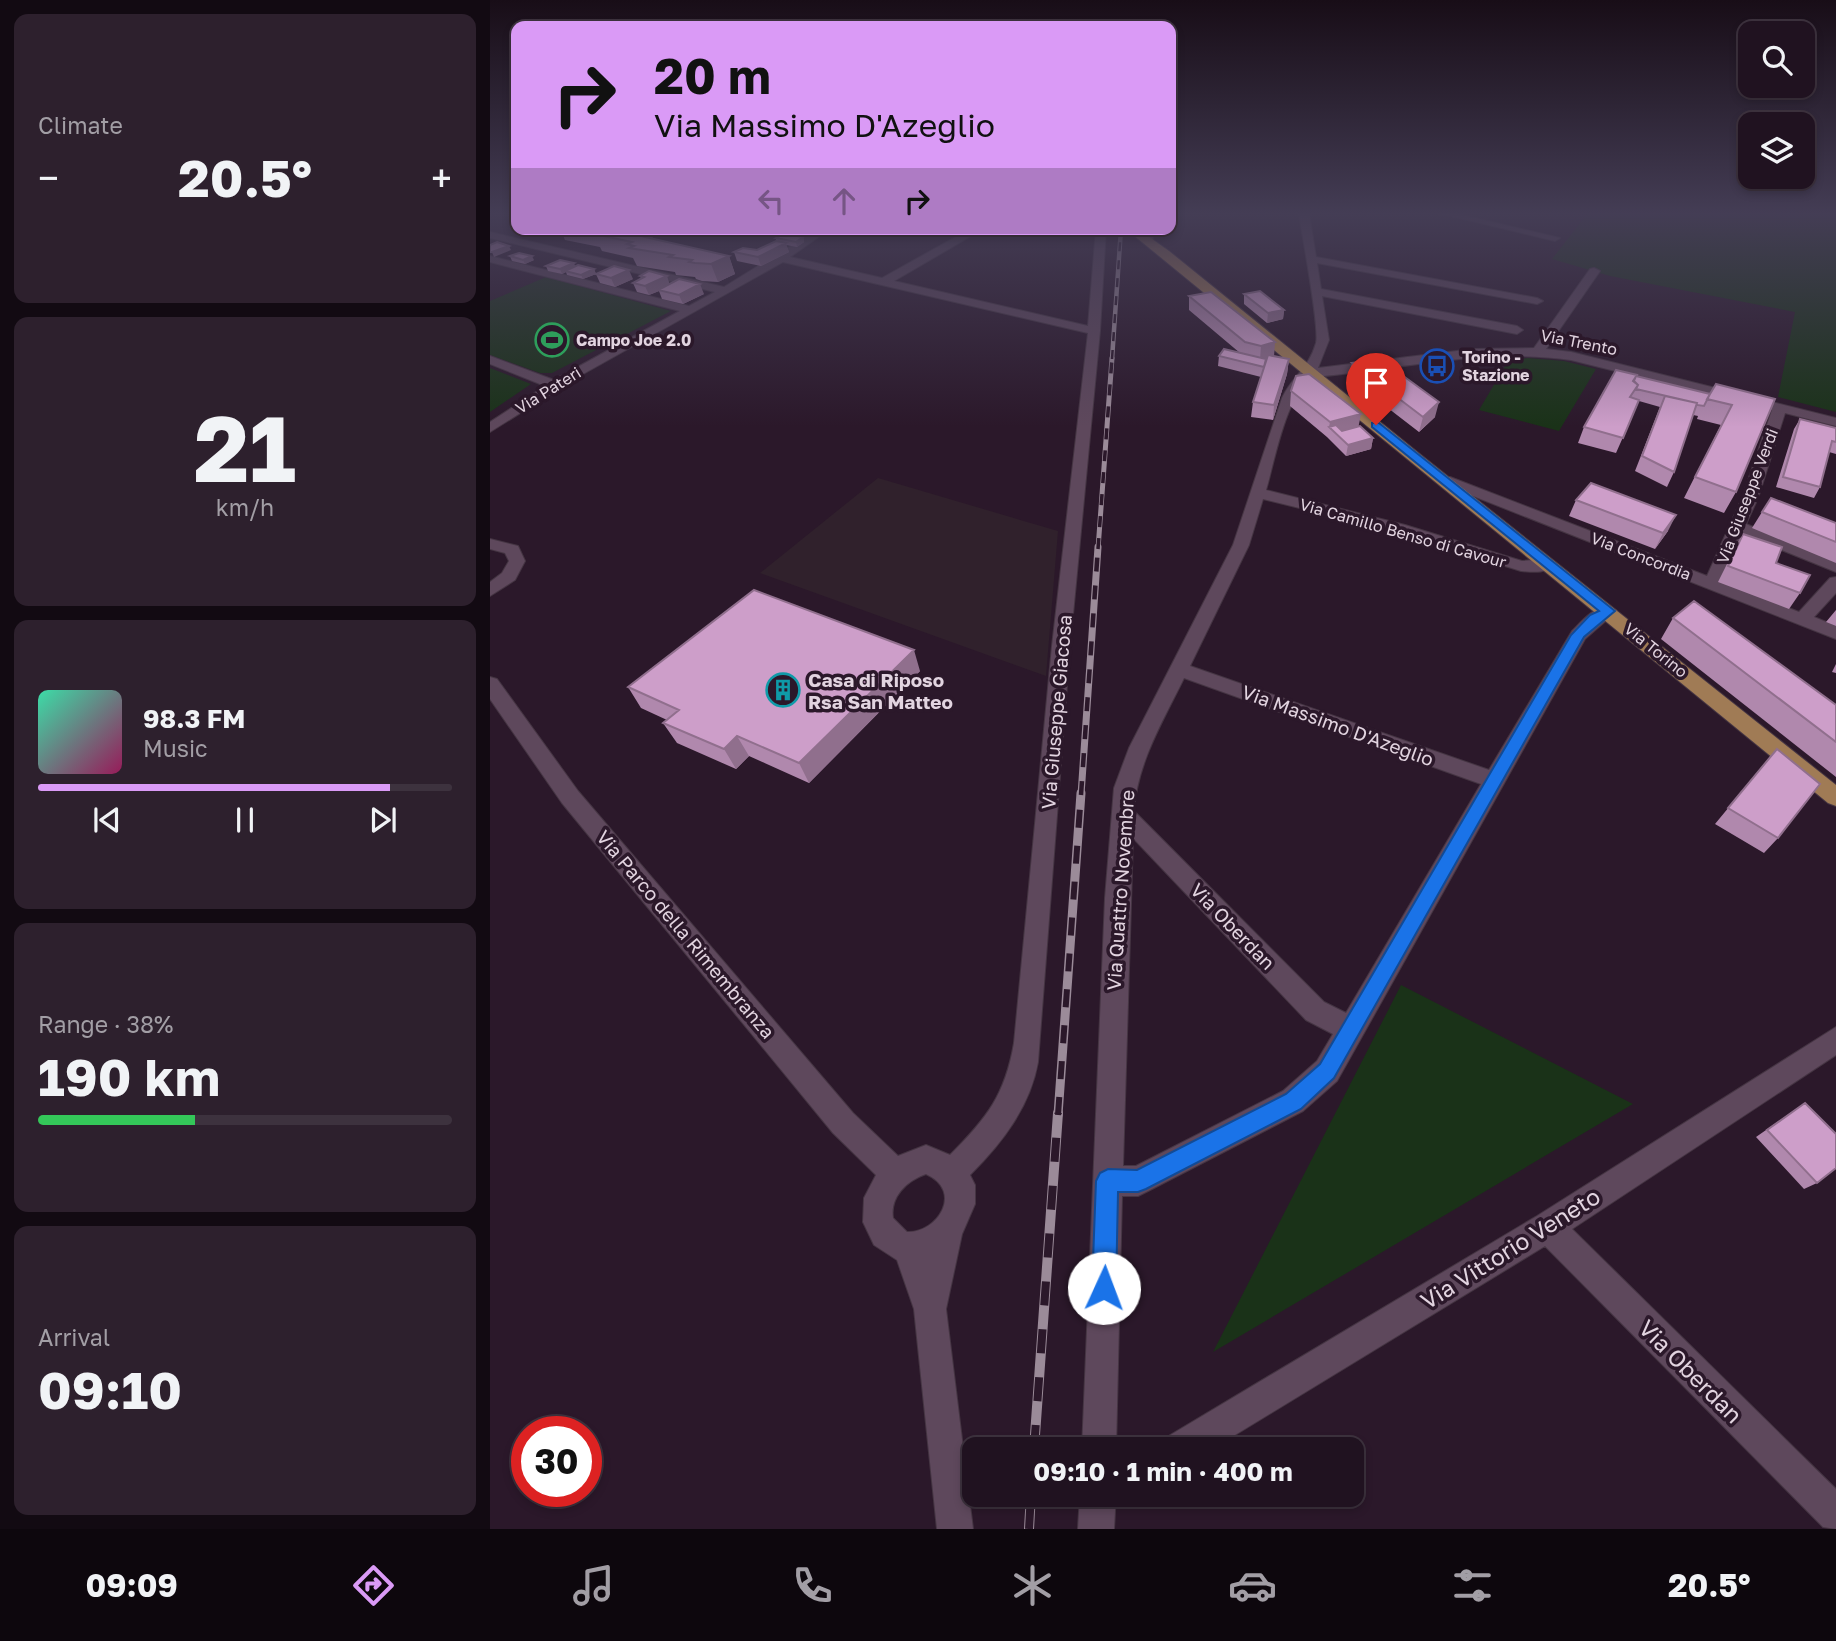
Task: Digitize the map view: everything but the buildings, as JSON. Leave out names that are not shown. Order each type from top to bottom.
[{"type":"main road","name":"Via Torino","points":[[1206,284],[1310,373],[1836,797]]},
{"type":"street","points":[[588,284],[687,310]]},
{"type":"street","points":[[699,284],[723,290]]},
{"type":"street","name":"Via Pateri","points":[[490,428],[555,385],[733,284]]},
{"type":"street","points":[[894,284],[1094,331]]},
{"type":"street","name":"Via Giuseppe Giacosa","points":[[953,1172],[971,1156],[1000,1120],[1020,1083],[1027,1043],[1061,646],[1097,284]]},
{"type":"street","points":[[1310,373],[1321,344],[1321,315],[1315,284]]},
{"type":"street","points":[[1447,284],[1537,301]]},
{"type":"street","points":[[1538,351],[1585,284]]},
{"type":"street","points":[[1316,291],[1517,330]]},
{"type":"street","points":[[1321,344],[1332,356],[1368,367]]},
{"type":"street","name":"Via Trento","points":[[1310,373],[1504,351],[1538,351],[1836,422]]},
{"type":"street","points":[[490,360],[555,385]]},
{"type":"street","name":"Via Quattro Novembre","points":[[1099,1437],[1116,898],[1125,788],[1139,748],[1181,670],[1241,545],[1293,387],[1301,377],[1310,373]]},
{"type":"street","name":"Via Giuseppe Verdi","points":[[1712,583],[1739,527],[1780,408]]},
{"type":"street","name":"Via Concordia","points":[[1445,480],[1836,633]]},
{"type":"street","name":"Via Camillo Benso di Cavour","points":[[1258,493],[1399,528],[1521,566],[1538,567],[1547,564]]},
{"type":"street","points":[[1496,521],[1516,508]]},
{"type":"street","points":[[1739,527],[1836,567]]},
{"type":"street","points":[[490,544],[512,550],[517,561],[509,576],[490,590]]},
{"type":"street","points":[[1802,619],[1836,582]]},
{"type":"street","points":[[1108,1181],[1138,1181],[1293,1101],[1327,1071],[1578,635],[1595,618],[1608,611]]},
{"type":"street","name":"Via Massimo D'Azeglio","points":[[1181,670],[1495,781]]},
{"type":"street","name":"Via Parco della Rimembranza","points":[[490,684],[570,797],[843,1124],[895,1173]]},
{"type":"street","name":"Via Oberdan","points":[[1122,813],[1315,1011],[1352,1030]]},
{"type":"street","name":"Via Vittorio Veneto","points":[[1199,1437],[1548,1227],[1836,1040]]},
{"type":"street","points":[[926,1159],[941,1163],[953,1172],[959,1185],[961,1200],[956,1217],[947,1231],[922,1247],[908,1248],[894,1244],[884,1233],[878,1219],[884,1186],[895,1173],[910,1163],[926,1159]]},
{"type":"street","name":"Via Oberdan","points":[[1548,1227],[1836,1514]]},
{"type":"street","points":[[930,1309],[947,1231]]},
{"type":"street","points":[[908,1248],[930,1309],[955,1529]]},
{"type":"street","points":[[1096,1529],[1097,1507]]},
{"type":"shaded area","points":[[878,478],[1058,531],[1046,676],[760,573]]},
{"type":"green space","name":"Campo Joe 2.0","points":[[529,284],[573,284],[671,311],[552,373],[540,373],[490,355],[490,301]]},
{"type":"green space","points":[[1653,284],[1836,284],[1836,412],[1778,397],[1795,312]]},
{"type":"green space","points":[[1528,358],[1564,361],[1596,369],[1559,431],[1479,410],[1508,361]]},
{"type":"green space","points":[[490,368],[531,384],[490,412]]},
{"type":"green space","points":[[1401,985],[1633,1104],[1213,1352]]},
{"type":"railway","points":[[1112,359],[1117,284]]},
{"type":"railway","points":[[1098,549],[1112,358]]},
{"type":"railway","points":[[1081,795],[1098,547]]},
{"type":"railway","points":[[1058,1115],[1081,793]]},
{"type":"railway","points":[[1035,1437],[1058,1113]]},
{"type":"railway","points":[[1029,1529],[1030,1507]]},
{"type":"place","name":"Campo Joe 2.0","points":[[552,340]]},
{"type":"place","name":"Torino - Stazione","points":[[1437,366]]},
{"type":"place","name":"Casa di Riposo Rsa San Matteo","points":[[783,690]]},
{"type":"route","points":[[1104,1288],[1108,1181],[1138,1181],[1293,1101],[1327,1071],[1578,635],[1595,618],[1608,611],[1376,425]]}]
